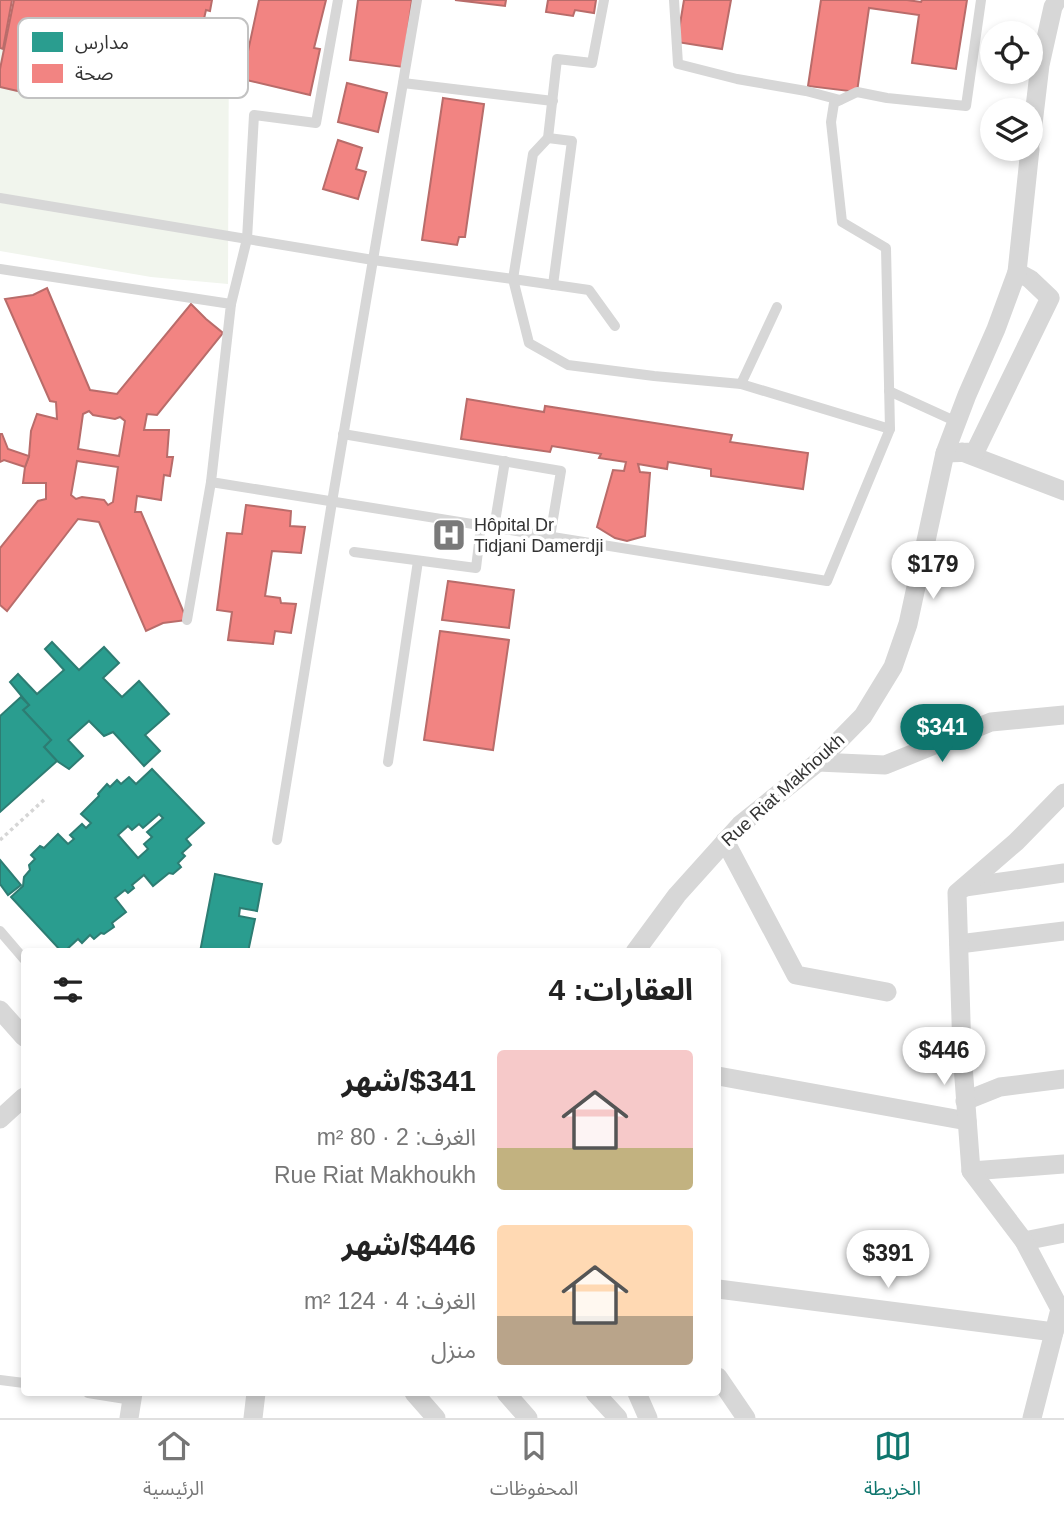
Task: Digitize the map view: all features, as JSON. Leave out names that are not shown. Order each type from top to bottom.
[{"type":"street","points":[[1036,98],[1040,65],[1057,0]]},
{"type":"street","name":"Rue Riat Makhoukh","points":[[643,948],[677,895],[740,825],[818,762],[863,716],[893,667],[908,624],[953,453],[957,422],[1017,272],[1029,161]]},
{"type":"street","points":[[953,453],[975,452],[1050,298],[1030,279],[1017,272]]},
{"type":"street","points":[[985,353],[1017,366]]},
{"type":"street","points":[[953,453],[1064,491]]},
{"type":"street","points":[[818,762],[885,765],[991,722],[1064,715]]},
{"type":"street","points":[[1032,1418],[1062,1309],[1024,1241],[971,1171],[962,1052],[957,893],[1016,842],[1064,793]]},
{"type":"street","points":[[725,841],[796,975],[887,992]]},
{"type":"street","points":[[963,887],[1064,873]]},
{"type":"street","points":[[959,944],[1064,931]]},
{"type":"street","points":[[0,1010],[21,1034]]},
{"type":"street","points":[[721,1077],[967,1121]]},
{"type":"street","points":[[965,1101],[1000,1087],[1064,1079]]},
{"type":"street","points":[[0,1119],[21,1100]]},
{"type":"street","points":[[971,1171],[1064,1164]]},
{"type":"street","points":[[1024,1241],[1064,1233]]},
{"type":"street","points":[[721,1289],[1054,1332]]},
{"type":"street","points":[[721,1381],[746,1418]]},
{"type":"street","points":[[253,1418],[256,1396]]},
{"type":"street","points":[[417,1396],[436,1418]]},
{"type":"street","points":[[509,1396],[528,1418]]},
{"type":"street","points":[[598,1396],[618,1418]]},
{"type":"street","points":[[638,1396],[648,1418]]},
{"type":"lane","points":[[187,620],[211,482],[232,304],[247,239],[254,115],[316,123],[338,0]]},
{"type":"lane","points":[[277,840],[417,0]]},
{"type":"lane","points":[[604,0],[592,63],[557,59],[548,138],[533,154],[513,279],[529,343],[568,365],[741,384],[890,429]]},
{"type":"lane","points":[[674,0],[678,64],[841,100]]},
{"type":"lane","points":[[211,482],[827,581],[890,429],[886,248],[842,222],[831,122],[834,103],[857,92],[887,98],[966,106],[981,0]]},
{"type":"lane","points":[[403,83],[553,101]]},
{"type":"lane","points":[[548,138],[572,141],[553,285]]},
{"type":"lane","points":[[0,198],[373,260],[589,290],[615,326]]},
{"type":"lane","points":[[0,269],[232,304]]},
{"type":"lane","points":[[741,384],[777,307]]},
{"type":"lane","points":[[889,391],[957,422]]},
{"type":"lane","points":[[344,434],[561,471],[550,537]]},
{"type":"lane","points":[[494,528],[505,461]]},
{"type":"lane","points":[[354,552],[476,568],[481,526]]},
{"type":"lane","points":[[388,762],[418,561]]},
{"type":"lane","points":[[0,931],[21,956]]},
{"type":"lane","points":[[0,1380],[21,1383]]},
{"type":"lane","points":[[100,1396],[131,1404]]},
{"type":"path","points":[[0,840],[46,798]]},
{"type":"shaded area","points":[[0,3],[229,18],[18,18],[18,98],[229,98],[228,284],[151,277],[0,251]]},
{"type":"building: مدارس","points":[[52,642],[79,670],[104,647],[119,663],[103,678],[122,697],[139,681],[169,714],[145,735],[160,751],[144,766],[113,732],[104,736],[89,721],[68,740],[83,756],[69,769],[44,747],[51,740],[23,710],[29,705],[10,682],[18,674],[37,694],[64,670],[45,649]]},
{"type":"building: مدارس","points":[[21,697],[29,705],[23,710],[51,740],[44,747],[57,761],[0,812],[0,716]]},
{"type":"building: مدارس","points":[[152,769],[204,823],[186,839],[191,845],[182,853],[185,856],[178,863],[181,867],[173,874],[169,873],[153,886],[144,875],[132,885],[134,888],[128,893],[125,890],[115,898],[126,912],[112,923],[114,927],[94,939],[90,935],[82,943],[78,939],[68,948],[58,948],[11,897],[23,886],[24,877],[30,870],[29,865],[35,859],[31,855],[40,846],[44,848],[58,834],[68,844],[74,839],[70,835],[82,824],[86,828],[91,823],[81,814],[107,784],[110,787],[117,780],[121,784],[129,777],[136,784]],"holes":[[[159,814],[163,818],[147,832],[152,837],[144,844],[148,849],[138,858],[118,835],[128,826],[132,830],[139,824],[143,828]]]},
{"type":"building: مدارس","points":[[0,860],[21,885],[8,895],[0,884]]},
{"type":"building: مدارس","points":[[215,874],[262,884],[257,911],[240,908],[239,916],[255,919],[249,948],[201,948]]},
{"type":"building: صحة","points":[[0,0],[12,0],[3,49],[0,48]]},
{"type":"building: صحة","points":[[14,0],[212,0],[210,11],[206,10],[204,18],[18,18],[18,91],[0,87],[0,69]]},
{"type":"building: صحة","points":[[259,0],[326,0],[314,48],[320,49],[310,95],[248,80],[248,51]]},
{"type":"building: صحة","points":[[358,0],[412,0],[403,67],[350,60]]},
{"type":"building: صحة","points":[[455,0],[506,0],[505,6]]},
{"type":"building: صحة","points":[[548,0],[596,0],[594,13],[575,10],[573,16],[546,12]]},
{"type":"building: صحة","points":[[684,0],[731,0],[722,49],[677,42]]},
{"type":"building: صحة","points":[[821,0],[967,0],[956,69],[912,63],[919,15],[869,8],[857,92],[808,86]]},
{"type":"building: صحة","points":[[347,83],[387,93],[378,132],[338,122]]},
{"type":"building: صحة","points":[[443,98],[484,104],[465,237],[459,237],[457,245],[422,240]]},
{"type":"building: صحة","points":[[338,140],[362,148],[356,169],[366,172],[358,199],[323,189]]},
{"type":"building: صحة","points":[[47,288],[90,390],[117,394],[191,304],[223,333],[157,415],[147,414],[144,430],[169,430],[167,457],[173,457],[170,476],[164,475],[161,500],[137,496],[135,512],[141,512],[187,620],[163,623],[146,631],[99,522],[78,519],[7,611],[0,605],[0,548],[38,501],[46,499],[46,483],[23,483],[31,431],[37,414],[57,419],[56,402],[50,401],[5,299],[33,295]],"holes":[[[89,411],[93,415],[115,419],[120,417],[125,421],[119,456],[78,449],[83,414]],[[77,461],[118,467],[113,502],[108,505],[104,500],[82,497],[76,499],[71,495]]]},
{"type":"building: صحة","points":[[467,399],[544,412],[545,406],[732,435],[730,442],[808,453],[803,489],[711,476],[711,469],[668,462],[667,469],[638,464],[640,472],[650,473],[645,536],[627,541],[615,538],[597,527],[613,470],[624,471],[626,462],[599,458],[601,454],[552,446],[550,452],[461,439]]},
{"type":"building: صحة","points":[[0,434],[8,449],[29,456],[25,467],[4,460],[0,462]]},
{"type":"building: صحة","points":[[246,505],[291,511],[290,526],[305,527],[301,553],[272,551],[265,596],[280,598],[281,603],[296,604],[291,633],[275,631],[273,644],[228,640],[232,612],[217,610],[227,533],[242,534]]},
{"type":"building: صحة","points":[[448,581],[514,590],[509,628],[442,620]]},
{"type":"building: صحة","points":[[440,631],[509,640],[493,750],[424,740]]},
{"type":"place","name":"Hôpital Dr Tidjani Damerdji","points":[[449,535]]}]
